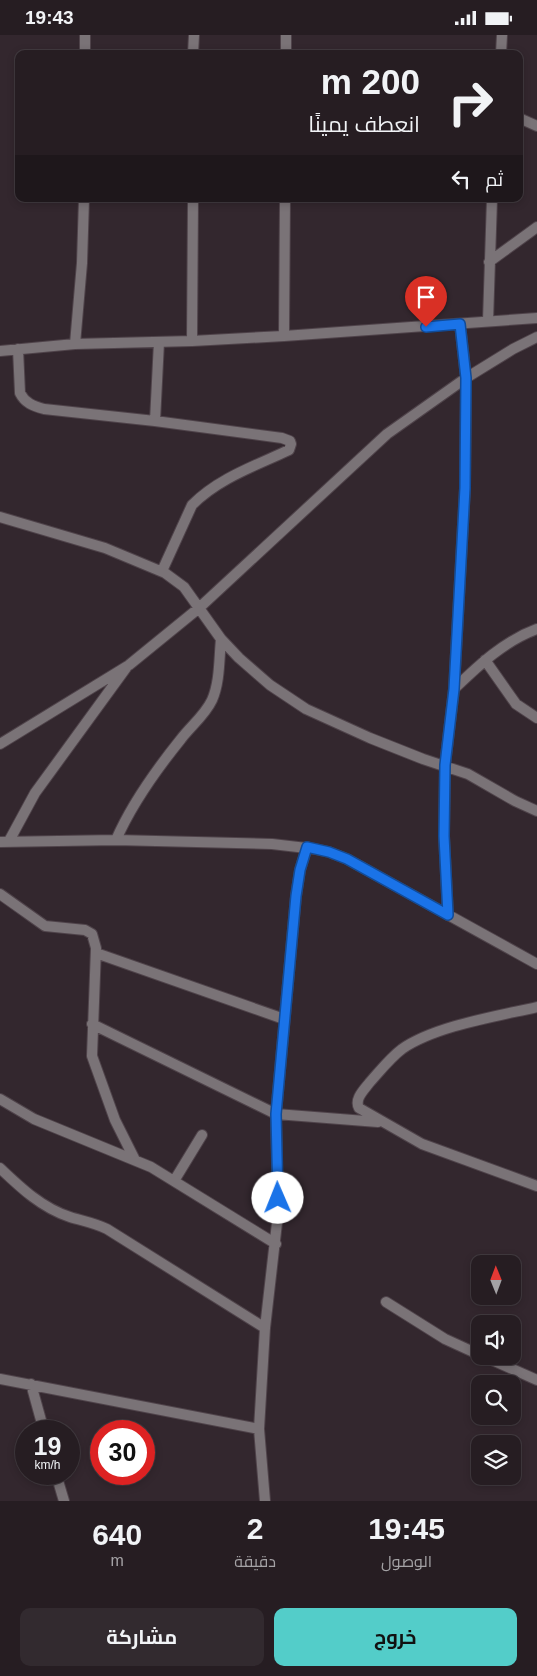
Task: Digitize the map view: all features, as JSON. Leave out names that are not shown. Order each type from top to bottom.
[{"type":"street","points":[[85,35],[85,50]]},
{"type":"street","points":[[193,50],[194,35]]},
{"type":"street","points":[[286,35],[286,50]]},
{"type":"street","points":[[501,50],[502,35]]},
{"type":"street","points":[[523,120],[537,126]]},
{"type":"street","points":[[76,344],[84,202]]},
{"type":"street","points":[[192,341],[193,202]]},
{"type":"street","points":[[284,336],[285,202]]},
{"type":"street","points":[[488,321],[492,202]]},
{"type":"street","points":[[489,262],[537,227]]},
{"type":"street","points":[[0,351],[76,344],[284,336],[537,318]]},
{"type":"street","points":[[448,915],[444,836],[445,765],[454,689],[465,488],[466,378],[460,324]]},
{"type":"street","points":[[0,743],[129,665],[199,608],[372,447],[466,378],[513,349],[537,337]]},
{"type":"street","points":[[155,421],[158,342]]},
{"type":"street","points":[[18,349],[20,393],[22,399],[34,406],[44,409],[155,421],[282,438],[290,441],[289,451],[221,482],[192,505],[162,571]]},
{"type":"street","points":[[0,517],[105,548],[162,571],[184,587],[221,639],[238,658],[265,681],[306,709],[370,738],[468,774],[515,801],[537,811]]},
{"type":"street","points":[[454,689],[485,660],[506,644],[537,629]]},
{"type":"street","points":[[116,840],[129,812],[148,784],[181,739],[211,703],[218,675],[221,639]]},
{"type":"street","points":[[485,660],[516,704],[537,718]]},
{"type":"street","points":[[4,841],[35,793],[129,665]]},
{"type":"street","points":[[4,841],[116,840],[272,844],[307,847],[329,852],[347,859],[537,965]]},
{"type":"street","points":[[265,1501],[258,1429],[265,1328],[278,1214],[276,1114],[296,896],[300,870],[307,847]]},
{"type":"street","points":[[0,895],[45,925],[85,930],[92,934],[96,948],[91,1046],[93,1063],[115,1120],[134,1160]]},
{"type":"street","points":[[96,953],[284,1019]]},
{"type":"street","points":[[537,1007],[467,1023],[415,1042],[399,1051],[379,1072],[357,1100],[359,1109],[422,1144],[537,1186]]},
{"type":"street","points":[[92,1024],[276,1114],[381,1122]]},
{"type":"street","points":[[0,1099],[34,1119],[151,1167],[276,1244]]},
{"type":"street","points":[[174,1181],[202,1135]]},
{"type":"street","points":[[0,1168],[22,1190],[45,1205],[70,1217],[92,1222],[107,1229],[265,1328]]},
{"type":"street","points":[[386,1301],[445,1339],[471,1350]]},
{"type":"street","points":[[504,1365],[537,1380]]},
{"type":"street","points":[[0,1379],[258,1429]]},
{"type":"street","points":[[31,1385],[41,1420]]},
{"type":"street","points":[[59,1485],[64,1501]]},
{"type":"route","points":[[278,1198],[276,1114],[296,896],[300,870],[307,847],[329,852],[347,859],[448,915],[444,836],[445,765],[454,689],[461,579],[465,488],[466,378],[460,324],[426,327]]}]
